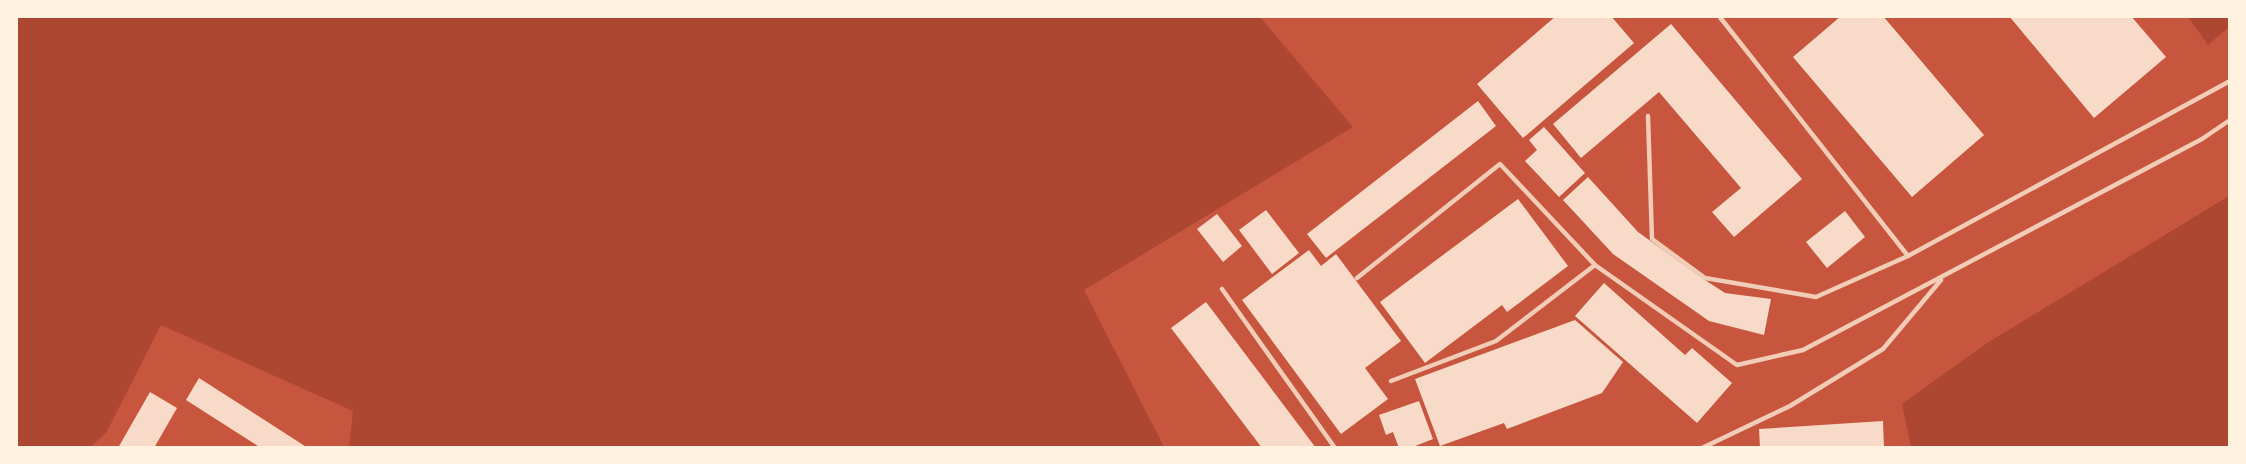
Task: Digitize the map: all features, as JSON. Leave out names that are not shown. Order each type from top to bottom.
[{"type":"lane","points":[[1719,16],[1908,256]]},
{"type":"lane","points":[[1648,116],[1652,239],[1705,278],[1816,297],[1908,256],[2229,81]]},
{"type":"lane","points":[[1357,278],[1500,164],[1595,265],[1737,365],[1803,350],[2202,139],[2229,120]]},
{"type":"lane","points":[[1391,381],[1496,341],[1595,265]]},
{"type":"lane","points":[[1702,447],[1790,405],[1883,349],[1943,278]]},
{"type":"lane","points":[[1222,289],[1335,447]]},
{"type":"shaded area","points":[[16,17],[1260,17],[1353,127],[1084,290],[1164,447],[349,447],[353,411],[161,325],[106,433],[90,447],[17,447]]},
{"type":"shaded area","points":[[2188,17],[2229,17],[2229,27],[2208,45]]},
{"type":"shaded area","points":[[2229,196],[2229,447],[1911,447],[1902,404],[1987,343]]},
{"type":"building","points":[[1556,16],[1611,16],[1634,43],[1523,138],[1477,84]]},
{"type":"building","points":[[1841,16],[1883,16],[1984,135],[1912,197],[1793,57]]},
{"type":"building","points":[[2009,16],[2131,16],[2166,57],[2094,118]]},
{"type":"building","points":[[1671,24],[1802,179],[1734,237],[1712,212],[1741,188],[1659,92],[1581,158],[1553,124]]},
{"type":"building","points":[[1478,101],[1496,126],[1326,258],[1307,234]]},
{"type":"building","points":[[1544,127],[1585,173],[1559,197],[1525,161],[1537,150],[1529,140]]},
{"type":"building","points":[[1588,177],[1638,232],[1705,280],[1725,293],[1771,299],[1764,335],[1709,321],[1613,254],[1563,200]]},
{"type":"building","points":[[1518,199],[1568,266],[1507,312],[1502,305],[1425,363],[1380,302]]},
{"type":"building","points":[[1266,210],[1299,253],[1272,274],[1239,230]]},
{"type":"building","points":[[1845,211],[1865,237],[1827,268],[1806,242]]},
{"type":"building","points":[[1217,214],[1242,246],[1223,262],[1197,229]]},
{"type":"building","points":[[1309,250],[1321,266],[1336,254],[1401,341],[1365,368],[1388,399],[1341,434],[1242,300]]},
{"type":"building","points":[[1604,283],[1685,355],[1692,348],[1732,383],[1697,423],[1575,316]]},
{"type":"building","points":[[1206,302],[1316,448],[1262,448],[1171,328]]},
{"type":"building","points":[[1575,320],[1623,362],[1602,393],[1507,429],[1504,423],[1440,446],[1415,379]]},
{"type":"building","points":[[199,378],[308,448],[261,448],[186,400]]},
{"type":"building","points":[[150,392],[177,408],[154,448],[118,448]]},
{"type":"building","points":[[1419,401],[1433,439],[1410,448],[1399,448],[1393,432],[1386,435],[1379,415]]},
{"type":"building","points":[[1883,421],[1884,448],[1760,448],[1759,429]]}]
